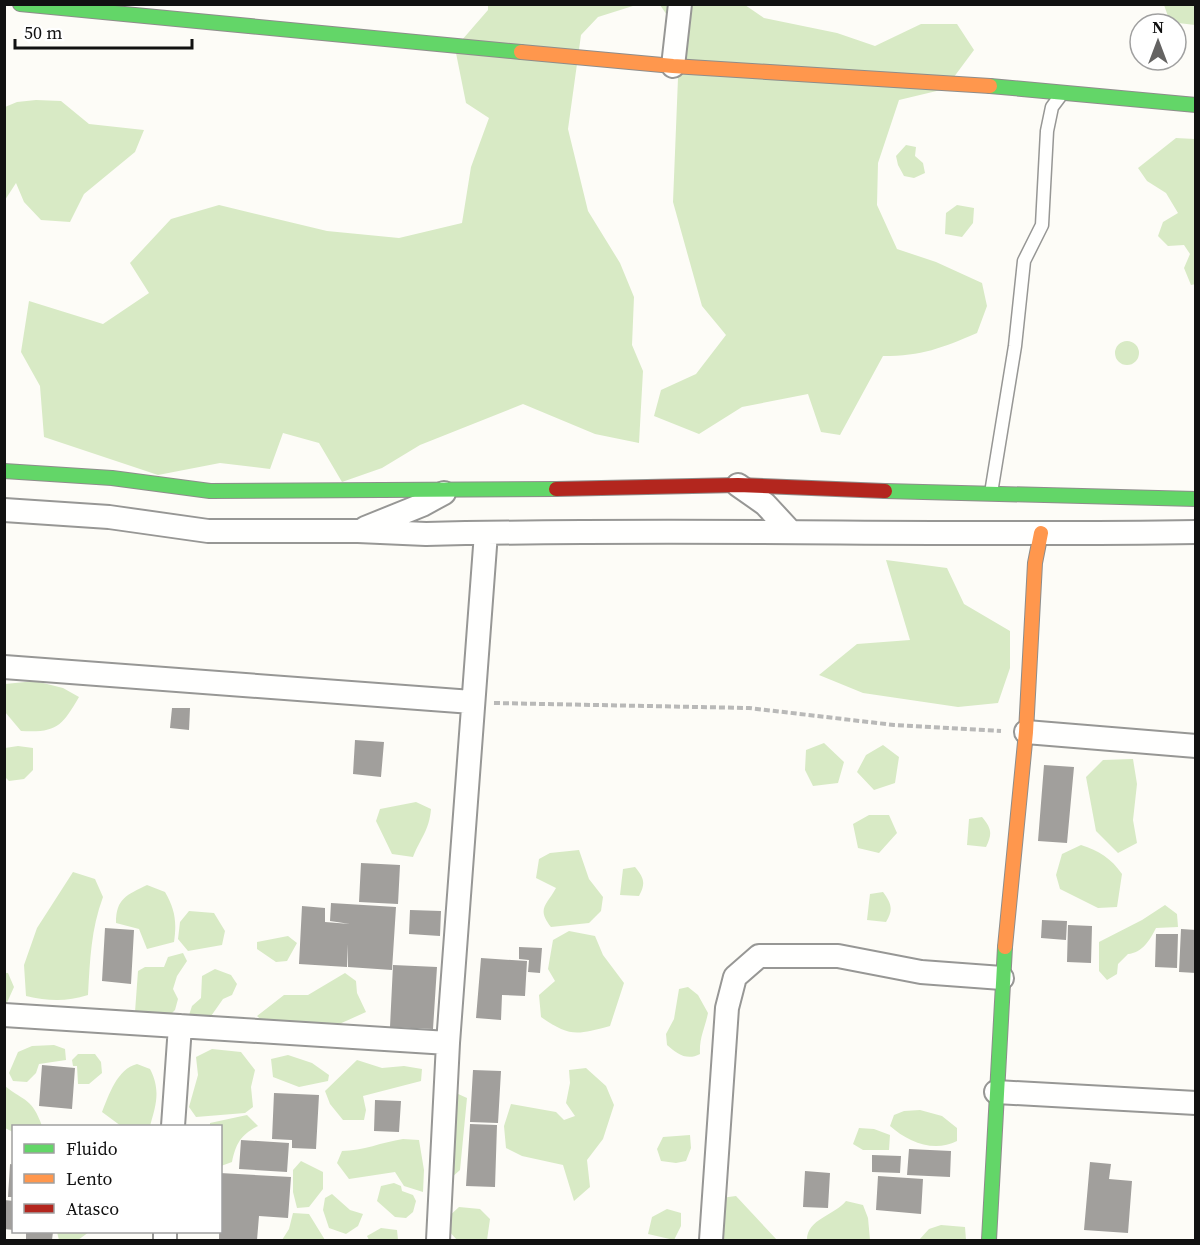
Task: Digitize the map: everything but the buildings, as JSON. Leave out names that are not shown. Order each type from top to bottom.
[{"type":"street","points":[[20,4],[674,66],[1063,91],[1196,105]]},
{"type":"street","points":[[674,66],[680,4]]},
{"type":"street","points":[[4,471],[112,478],[210,491],[448,491],[738,485],[990,495],[1196,498]]},
{"type":"street","points":[[738,485],[765,504],[790,531]]},
{"type":"street","points":[[358,531],[422,505],[448,491]]},
{"type":"street","points":[[4,510],[109,517],[208,531],[358,531],[426,534],[790,531],[915,534],[1196,532]]},
{"type":"street","points":[[438,1240],[448,1043],[486,533]]},
{"type":"street","points":[[989,1240],[1002,978],[1026,732],[1035,563],[1041,533]]},
{"type":"street","points":[[4,667],[472,702]]},
{"type":"street","points":[[1026,732],[1196,746]]},
{"type":"street","points":[[711,1240],[727,1008],[735,977],[759,956],[838,956],[921,972],[1002,978]]},
{"type":"street","points":[[4,1015],[448,1043]]},
{"type":"street","points":[[173,1125],[180,1026]]},
{"type":"street","points":[[996,1092],[1196,1103]]},
{"type":"lane","points":[[990,495],[1015,346],[1024,261],[1042,225],[1047,131],[1052,107],[1063,91]]},
{"type":"path","points":[[472,702],[749,708],[894,725],[1026,732]]},
{"type":"green space","points":[[488,5],[636,5],[598,17],[581,35],[568,129],[588,211],[620,263],[634,297],[632,345],[643,371],[639,443],[595,434],[523,404],[420,445],[382,468],[342,482],[319,443],[283,433],[270,469],[220,463],[158,475],[44,437],[40,386],[21,352],[29,301],[103,324],[149,293],[130,263],[171,219],[219,205],[327,231],[399,238],[462,223],[471,167],[489,118],[466,103],[455,48],[488,10]]},
{"type":"green space","points":[[660,5],[745,5],[764,18],[837,33],[875,46],[921,24],[957,24],[974,50],[945,89],[899,100],[878,163],[877,205],[897,249],[936,262],[982,283],[987,306],[977,333],[932,350],[909,355],[883,356],[840,435],[821,432],[808,394],[742,407],[699,434],[654,416],[661,390],[696,374],[726,335],[702,306],[673,202],[678,78],[685,41]]},
{"type":"green space","points":[[1164,5],[1195,5],[1195,25],[1188,24],[1188,12],[1166,12]]},
{"type":"green space","points":[[61,101],[89,124],[144,130],[135,152],[84,194],[70,222],[41,220],[24,202],[16,183],[5,200],[5,107],[17,102]]},
{"type":"green space","points":[[1176,138],[1195,139],[1196,284],[1191,285],[1184,268],[1190,254],[1184,245],[1168,246],[1158,236],[1163,222],[1178,213],[1166,193],[1147,181],[1138,168]]},
{"type":"green space","points":[[906,145],[916,147],[915,156],[923,163],[925,173],[914,178],[904,176],[898,165],[896,156]]},
{"type":"green space","points":[[957,205],[974,208],[973,223],[962,237],[945,234],[946,213]]},
{"type":"green space","points":[[1127,341],[1132,342],[1138,348],[1138,358],[1132,364],[1127,365],[1122,364],[1116,358],[1115,353],[1116,348],[1122,342]]},
{"type":"green space","points":[[886,560],[947,568],[964,604],[1010,631],[1010,668],[998,703],[958,707],[863,693],[819,675],[857,644],[910,640]]},
{"type":"green space","points":[[35,681],[63,688],[79,697],[68,715],[57,726],[43,731],[21,731],[5,712],[5,684]]},
{"type":"green space","points":[[824,743],[844,762],[838,783],[813,786],[805,770],[806,750]]},
{"type":"green space","points":[[883,745],[899,757],[895,783],[874,790],[857,772],[866,755]]},
{"type":"green space","points":[[18,746],[33,748],[33,770],[24,779],[9,781],[5,777],[5,748]]},
{"type":"green space","points":[[1133,759],[1137,784],[1133,820],[1137,843],[1118,853],[1096,831],[1086,777],[1103,760]]},
{"type":"green space","points":[[416,802],[431,809],[424,834],[413,857],[392,854],[376,821],[380,809]]},
{"type":"green space","points":[[869,815],[889,815],[897,833],[879,853],[858,848],[853,824]]},
{"type":"green space","points":[[982,817],[990,831],[986,847],[967,845],[969,819]]},
{"type":"green space","points":[[1081,845],[1104,856],[1122,874],[1117,907],[1098,908],[1060,889],[1056,875],[1062,854]]},
{"type":"green space","points":[[579,850],[589,879],[603,897],[601,911],[589,923],[551,927],[544,915],[544,907],[556,888],[536,878],[539,859],[550,853]]},
{"type":"green space","points":[[635,867],[643,881],[643,888],[639,896],[620,895],[623,869]]},
{"type":"green space","points":[[73,872],[95,879],[103,897],[90,957],[88,995],[57,1000],[26,996],[24,965],[37,928]]},
{"type":"green space","points":[[147,885],[165,892],[173,910],[175,928],[174,942],[147,949],[139,929],[116,923],[118,908],[124,898]]},
{"type":"green space","points":[[883,892],[890,906],[886,922],[867,920],[870,894]]},
{"type":"green space","points":[[1165,905],[1177,914],[1178,927],[1156,928],[1145,945],[1128,954],[1118,964],[1117,974],[1107,980],[1099,971],[1099,942],[1142,920]]},
{"type":"green space","points":[[189,911],[214,913],[225,931],[222,945],[188,951],[178,939],[180,922]]},
{"type":"green space","points":[[569,931],[595,936],[603,955],[624,983],[610,1026],[574,1032],[559,1028],[541,1017],[539,995],[555,981],[548,969],[553,940]]},
{"type":"green space","points":[[288,936],[297,943],[287,961],[276,962],[257,949],[257,942]]},
{"type":"green space","points":[[183,953],[187,961],[177,976],[173,989],[178,999],[175,1010],[163,1022],[135,1012],[138,971],[145,967],[164,967],[168,957]]},
{"type":"green space","points":[[215,969],[231,975],[237,984],[232,995],[223,999],[209,1019],[197,1022],[189,1015],[192,1006],[201,998],[202,976]]},
{"type":"green space","points":[[5,973],[8,973],[14,987],[5,1007]]},
{"type":"green space","points":[[345,973],[356,981],[357,993],[366,1012],[326,1030],[268,1026],[257,1016],[284,995],[308,995]]},
{"type":"green space","points":[[688,987],[698,995],[708,1013],[701,1038],[700,1054],[691,1057],[678,1054],[667,1045],[666,1034],[674,1019],[679,989]]},
{"type":"green space","points":[[54,1045],[65,1049],[66,1060],[39,1064],[36,1073],[27,1082],[13,1081],[9,1073],[18,1052],[32,1046]]},
{"type":"green space","points":[[212,1049],[241,1052],[255,1070],[251,1087],[253,1107],[245,1113],[196,1117],[189,1107],[198,1075],[196,1057]]},
{"type":"green space","points":[[78,1054],[95,1054],[101,1062],[102,1073],[89,1084],[78,1084],[77,1066],[73,1066],[72,1060]]},
{"type":"green space","points":[[288,1055],[312,1063],[329,1075],[328,1081],[299,1087],[273,1077],[271,1059]]},
{"type":"green space","points":[[357,1060],[382,1068],[404,1066],[422,1069],[421,1081],[363,1096],[366,1110],[364,1120],[343,1120],[330,1104],[325,1091]]},
{"type":"green space","points":[[137,1064],[150,1069],[153,1077],[156,1098],[150,1125],[120,1125],[102,1112],[119,1077]]},
{"type":"green space","points":[[586,1068],[606,1086],[614,1105],[603,1139],[587,1160],[590,1187],[574,1201],[563,1165],[522,1156],[506,1148],[504,1126],[511,1104],[556,1112],[564,1120],[575,1116],[566,1103],[570,1083],[569,1070]]},
{"type":"green space","points":[[5,1086],[31,1105],[42,1125],[12,1125],[12,1132],[5,1128]]},
{"type":"green space","points":[[456,1093],[467,1098],[460,1170],[451,1178]]},
{"type":"green space","points":[[920,1110],[942,1116],[957,1128],[957,1141],[930,1146],[905,1137],[890,1126],[894,1115],[904,1111]]},
{"type":"green space","points":[[247,1115],[258,1126],[240,1140],[232,1162],[222,1166],[222,1125],[210,1125],[210,1123]]},
{"type":"green space","points":[[859,1128],[874,1129],[890,1135],[889,1150],[863,1150],[853,1144]]},
{"type":"green space","points":[[690,1135],[691,1148],[686,1161],[676,1163],[661,1161],[657,1149],[663,1137]]},
{"type":"green space","points":[[403,1139],[419,1140],[424,1170],[423,1192],[404,1186],[395,1172],[349,1179],[337,1163],[342,1151],[357,1150]]},
{"type":"green space","points":[[301,1161],[323,1172],[323,1189],[309,1207],[297,1208],[293,1192],[293,1170]]},
{"type":"green space","points":[[394,1183],[401,1186],[402,1191],[413,1195],[416,1201],[413,1212],[406,1218],[395,1217],[377,1201],[381,1186]]},
{"type":"green space","points":[[332,1194],[350,1210],[363,1214],[358,1226],[346,1234],[329,1228],[323,1210],[325,1198]]},
{"type":"green space","points":[[736,1196],[777,1240],[718,1240],[721,1198]]},
{"type":"green space","points":[[846,1201],[863,1205],[868,1218],[870,1240],[807,1240],[808,1233],[816,1222]]},
{"type":"green space","points":[[459,1207],[480,1209],[490,1219],[487,1240],[457,1240],[447,1229],[447,1218]]},
{"type":"green space","points":[[667,1209],[681,1213],[681,1226],[674,1240],[648,1234],[652,1217]]},
{"type":"green space","points":[[293,1213],[309,1214],[325,1240],[282,1240],[289,1229]]},
{"type":"green space","points":[[941,1225],[965,1227],[966,1240],[919,1240],[929,1229]]},
{"type":"green space","points":[[381,1228],[397,1230],[398,1240],[369,1240],[367,1236]]},
{"type":"green space","points":[[57,1233],[88,1233],[78,1240],[59,1240]]},
{"type":"traffic: fast","points":[[20,4],[521,52]]},
{"type":"traffic: fast","points":[[990,86],[1196,105]]},
{"type":"traffic: fast","points":[[4,471],[112,478],[210,491],[556,489]]},
{"type":"traffic: fast","points":[[885,491],[1196,499]]},
{"type":"traffic: fast","points":[[989,1240],[1005,947]]},
{"type":"traffic: slow","points":[[521,52],[673,66],[990,86]]},
{"type":"traffic: slow","points":[[1005,947],[1026,732],[1035,563],[1041,533]]},
{"type":"traffic: jam","points":[[556,489],[738,485],[885,491]]}]
